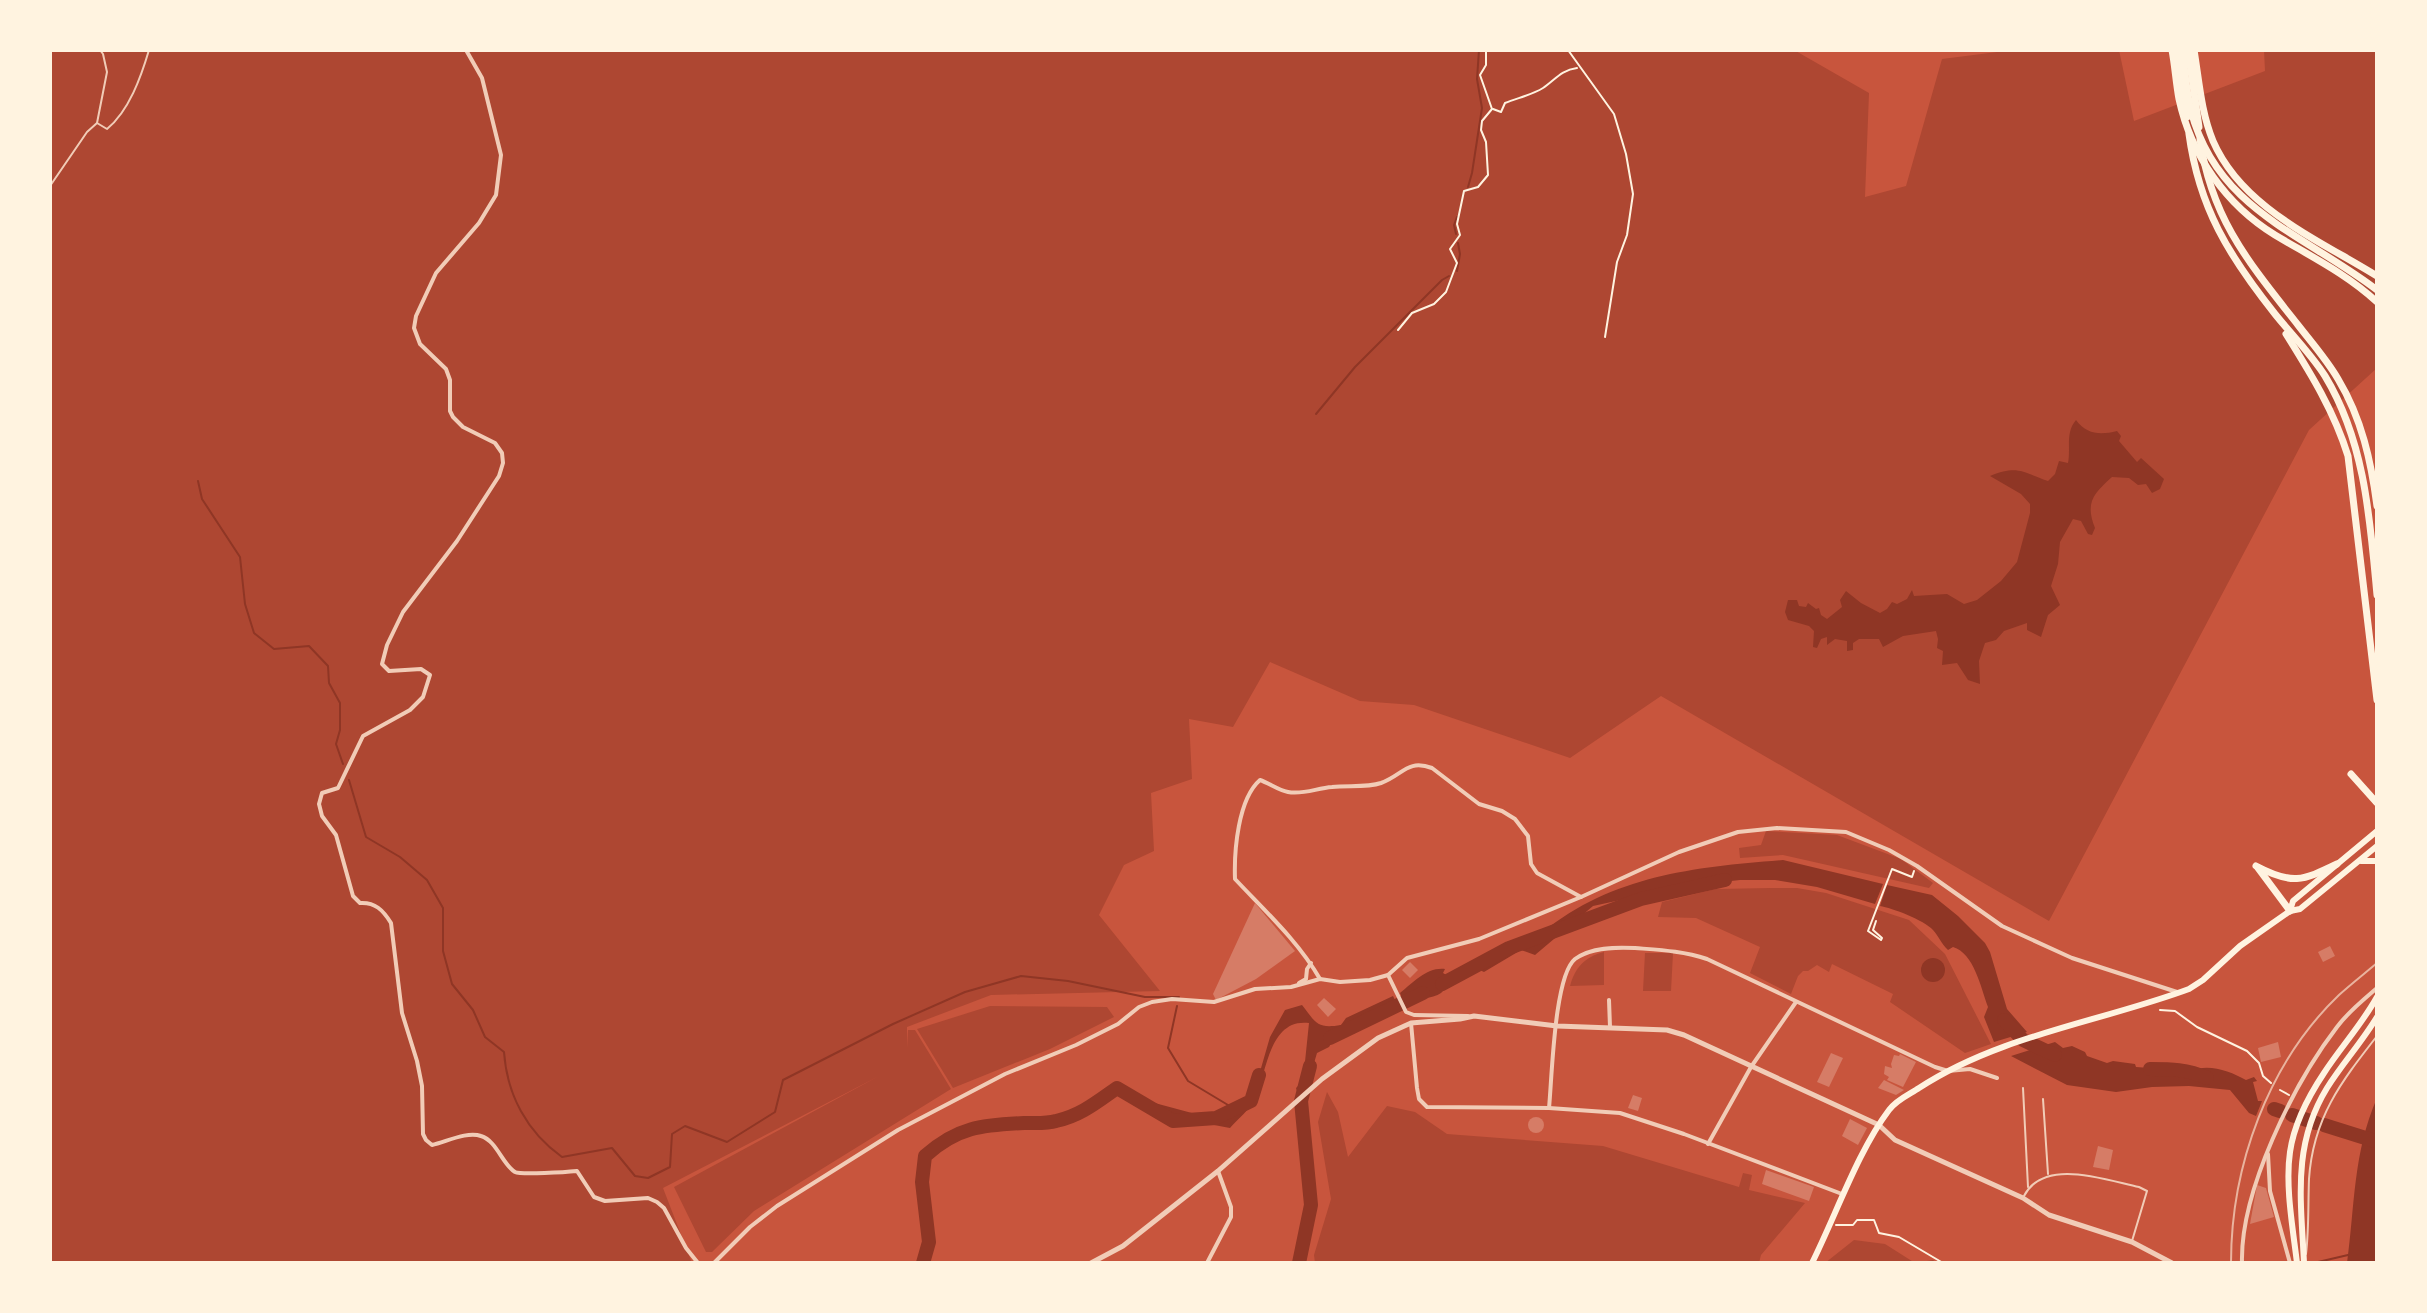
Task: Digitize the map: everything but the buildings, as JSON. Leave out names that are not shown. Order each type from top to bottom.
[{"type":"highway","points":[[2183,50],[2184,98],[2194,142],[2211,174],[2233,203],[2259,225],[2328,265],[2377,302]]},
{"type":"highway","points":[[2183,50],[2219,152],[2243,186],[2279,216],[2377,276]]},
{"type":"highway","points":[[2183,50],[2208,179],[2227,228],[2260,277],[2313,344],[2349,399],[2366,445],[2377,506]]},
{"type":"highway","points":[[2183,50],[2192,158],[2201,191],[2216,227],[2324,395],[2340,429],[2348,456],[2377,700]]},
{"type":"highway","points":[[2184,98],[2211,157],[2241,198],[2270,221],[2348,268],[2377,290]]},
{"type":"highway","points":[[2270,308],[2324,374],[2352,433],[2362,471],[2377,595]]},
{"type":"highway","points":[[2351,774],[2377,803]]},
{"type":"highway","points":[[2290,911],[2256,866],[2276,877],[2290,880],[2307,878],[2337,864]]},
{"type":"main road","points":[[2290,911],[2293,901],[2377,831]]},
{"type":"main road","points":[[1812,1263],[1871,1136],[1892,1106],[1948,1071],[1975,1059],[2049,1031],[2180,993],[2203,980],[2240,946],[2290,911],[2300,909],[2377,846]]},
{"type":"main road","points":[[2354,865],[2365,860],[2377,861]]},
{"type":"main road","points":[[2305,1263],[2290,1200],[2290,1154],[2294,1136],[2304,1106],[2377,997]]},
{"type":"main road","points":[[2297,1263],[2300,1252],[2301,1162],[2309,1125],[2326,1090],[2377,1017]]},
{"type":"street","points":[[466,50],[482,78],[501,155],[496,195],[479,223],[436,273],[416,316],[414,328],[420,344],[446,369],[453,417],[463,427],[495,443],[502,453],[503,463],[499,476],[457,541],[403,612],[387,645],[382,664],[389,671],[421,669],[430,675],[423,697],[410,710],[363,736],[338,788],[322,793],[319,804],[322,816],[336,835],[353,896],[360,903],[370,902],[391,923],[402,1013],[422,1086],[423,1134],[426,1140],[432,1145],[465,1136],[480,1136],[490,1142],[513,1171],[523,1175],[577,1171],[594,1197],[605,1201],[648,1198],[664,1208],[698,1263]]},
{"type":"street","points":[[1320,979],[1311,963],[1235,879],[1239,820],[1253,786],[1260,780],[1284,791],[1297,793],[1381,783],[1411,765],[1424,765],[1479,804],[1515,819],[1528,836],[1531,864],[1537,873],[1581,897]]},
{"type":"street","points":[[714,1263],[750,1227],[777,1206],[898,1130],[1005,1074],[1118,1024],[1139,1007],[1172,999],[1214,1002],[1255,989],[1291,987],[1320,979],[1340,982],[1388,975],[1407,958],[1479,939],[1679,852],[1738,832],[1777,828],[1846,832],[1917,866],[2002,926],[2072,958],[2180,993]]},
{"type":"street","points":[[1549,1108],[1562,982],[1569,966],[1585,954],[1603,949],[1687,952],[1935,1067],[1948,1071],[1970,1069],[1997,1078]]},
{"type":"street","points":[[1291,987],[1306,979],[1311,963]]},
{"type":"street","points":[[1388,975],[1406,1012],[1414,1015],[1474,1016],[1557,1026],[1667,1030],[1684,1035],[1879,1125],[1895,1140],[2023,1198],[2049,1215],[2132,1242],[2172,1263]]},
{"type":"street","points":[[2242,1263],[2250,1197],[2293,1098],[2312,1061],[2339,1024],[2377,988]]},
{"type":"street","points":[[1609,1000],[1610,1027]]},
{"type":"street","points":[[1708,1144],[1751,1067],[1796,1002]]},
{"type":"street","points":[[1091,1263],[1123,1246],[1218,1171],[1322,1079],[1378,1038],[1411,1023],[1474,1016]]},
{"type":"street","points":[[1411,1023],[1419,1099],[1427,1107],[1549,1108],[1620,1113],[1844,1195]]},
{"type":"street","points":[[2268,1152],[2270,1191],[2290,1263]]},
{"type":"street","points":[[1207,1263],[1231,1217],[1231,1207],[1218,1171]]},
{"type":"lane","points":[[50,186],[87,132],[97,123],[107,72],[100,50]]},
{"type":"lane","points":[[97,123],[107,129],[117,120],[142,73],[149,50]]},
{"type":"lane","points":[[2305,1263],[2309,1178],[2317,1133],[2339,1086],[2377,1036]]},
{"type":"lane","points":[[2023,1088],[2028,1188],[2023,1198]]},
{"type":"lane","points":[[2043,1099],[2048,1175]]},
{"type":"lane","points":[[2028,1188],[2048,1175],[2068,1173],[2147,1191],[2132,1242]]},
{"type":"path","points":[[1486,50],[1486,65],[1480,75],[1492,109]]},
{"type":"path","points":[[1568,50],[1614,114],[1626,154],[1633,194],[1627,235],[1617,262],[1605,337]]},
{"type":"path","points":[[1492,109],[1501,112],[1505,103],[1546,87],[1567,69],[1580,68]]},
{"type":"path","points":[[1398,330],[1412,313],[1434,304],[1446,292],[1456,270],[1457,263],[1450,249],[1460,235],[1457,224],[1464,191],[1478,187],[1488,175],[1487,151],[1481,130],[1482,121],[1492,109]]},
{"type":"path","points":[[1876,921],[1873,930],[1881,940],[1868,931],[1892,869],[1912,877],[1915,870]]},
{"type":"path","points":[[2160,1010],[2175,1011],[2197,1027],[2247,1051],[2271,1083]]},
{"type":"path","points":[[2280,1090],[2293,1098]]},
{"type":"path","points":[[1831,1225],[1853,1225],[1857,1220],[1874,1220],[1879,1233],[1899,1237],[1943,1263]]},
{"type":"shaded area","points":[[50,50],[1794,50],[1869,93],[1865,197],[1906,186],[1942,59],[2013,50],[2119,50],[2134,121],[2265,71],[2264,50],[2377,50],[2377,368],[2309,430],[2049,921],[1661,696],[1570,758],[1414,705],[1360,701],[1270,662],[1233,727],[1189,719],[1192,779],[1151,793],[1154,851],[1124,865],[1099,915],[1160,991],[991,995],[907,1027],[907,1048],[908,1030],[915,1030],[951,1089],[754,1211],[712,1252],[706,1252],[674,1187],[879,1076],[663,1188],[692,1263],[50,1263]]},
{"type":"shaded area","points":[[2076,420],[2095,433],[2117,431],[2121,436],[2119,441],[2137,462],[2141,458],[2164,479],[2160,489],[2152,493],[2146,484],[2138,485],[2129,478],[2112,477],[2091,505],[2095,528],[2092,535],[2088,534],[2081,521],[2073,519],[2060,542],[2058,564],[2051,586],[2060,605],[2048,615],[2041,637],[2027,630],[2027,623],[2004,631],[1996,640],[1985,643],[1979,661],[1980,684],[1968,680],[1957,663],[1942,665],[1943,651],[1937,648],[1936,631],[1903,636],[1883,647],[1879,639],[1859,639],[1853,643],[1853,650],[1847,651],[1847,641],[1835,639],[1827,645],[1827,637],[1821,639],[1817,648],[1813,647],[1814,631],[1809,626],[1788,620],[1785,612],[1788,600],[1797,600],[1799,606],[1806,607],[1808,603],[1819,608],[1821,615],[1827,619],[1842,607],[1840,600],[1846,591],[1880,613],[1892,602],[1897,604],[1907,599],[1912,590],[1914,596],[1947,594],[1964,604],[1977,600],[2001,581],[2017,562],[2030,513],[2030,504],[2021,494],[1990,476],[2014,470],[2048,481],[2055,474],[2059,461],[2068,463],[2069,435]]},
{"type":"shaded area","points":[[1766,831],[1837,835],[1901,859],[1933,883],[1929,888],[1783,855],[1740,858],[1739,848],[1761,845]]},
{"type":"shaded area","points":[[1783,860],[1883,884],[1875,904],[1817,887],[1775,880],[1740,880],[1685,886],[1593,906],[1535,955],[1521,950],[1484,972],[1465,972],[1433,996],[1403,1001],[1400,993],[1432,970],[1445,969],[1443,973],[1448,976],[1469,964],[1483,965],[1499,959],[1511,943],[1542,941],[1543,932],[1570,913],[1627,886],[1687,871]]},
{"type":"shaded area","points":[[1887,885],[1932,895],[1985,943],[2007,1009],[2027,1032],[1994,1042],[1984,1017],[1988,1007],[1966,956],[1953,947],[1948,950],[1923,922],[1880,906]]},
{"type":"shaded area","points":[[1797,888],[1826,893],[1909,920],[1945,954],[1991,1044],[1965,1053],[1890,1002],[1893,994],[1832,964],[1829,972],[1817,965],[1803,971],[1791,994],[1750,973],[1760,947],[1696,918],[1658,917],[1662,902],[1716,889]]},
{"type":"shaded area","points":[[1604,952],[1604,985],[1570,986],[1582,964]]},
{"type":"shaded area","points":[[1645,953],[1673,953],[1671,991],[1643,991]]},
{"type":"shaded area","points":[[1933,958],[1941,962],[1945,970],[1941,978],[1933,982],[1925,978],[1921,970],[1925,962]]},
{"type":"shaded area","points":[[1393,996],[1397,1004],[1350,1026],[1341,1039],[1334,1039],[1329,1047],[1317,1053],[1309,1080],[1297,1091],[1296,1088],[1303,1081],[1309,1023],[1285,1029],[1272,1049],[1255,1099],[1230,1128],[1145,1112],[1151,1102],[1203,1116],[1251,1103],[1270,1037],[1285,1010],[1302,1005],[1318,1023],[1341,1025],[1346,1018]]},
{"type":"shaded area","points":[[990,1006],[1107,1007],[1114,1017],[1050,1049],[953,1088],[917,1029]]},
{"type":"shaded area","points":[[2055,1042],[2063,1048],[2072,1046],[2087,1056],[2107,1063],[2113,1061],[2135,1064],[2136,1067],[2191,1071],[2212,1068],[2246,1080],[2254,1077],[2258,1101],[2262,1101],[2256,1116],[2249,1113],[2230,1090],[2189,1086],[2116,1092],[2067,1085],[2011,1056]]},
{"type":"shaded area","points":[[1327,1092],[1338,1112],[1348,1157],[1387,1106],[1415,1112],[1447,1134],[1603,1146],[1739,1187],[1743,1173],[1752,1175],[1749,1190],[1805,1203],[1761,1255],[1759,1263],[1315,1263],[1314,1255],[1331,1199],[1318,1122]]},
{"type":"shaded area","points":[[2377,1098],[2377,1263],[2347,1263],[2359,1159]]},
{"type":"shaded area","points":[[1854,1240],[1885,1244],[1915,1263],[1825,1263]]},
{"type":"waterway","points":[[1468,187],[1482,108],[1477,79],[1479,50]]},
{"type":"waterway","points":[[1456,234],[1454,225],[1457,217]]},
{"type":"waterway","points":[[1457,271],[1458,243]]},
{"type":"waterway","points":[[1316,414],[1355,367],[1449,276]]},
{"type":"waterway","points":[[198,481],[202,499],[240,557],[245,604],[254,633],[274,649],[309,646],[328,666],[329,683],[340,703],[340,730],[336,744],[343,764]]},
{"type":"waterway","points":[[349,780],[366,837],[400,857],[427,880],[443,908],[443,951],[452,984],[473,1010],[485,1037],[504,1052],[514,1098],[529,1124],[562,1157],[612,1148],[635,1176],[648,1178],[670,1167],[672,1134],[685,1126],[727,1142],[775,1112],[783,1080],[893,1024],[965,992],[1021,976],[1068,981],[1145,997],[1179,997]]},
{"type":"waterway","points":[[1442,984],[1509,948],[1641,899],[1725,880]]},
{"type":"waterway","points":[[1330,1038],[1423,993]]},
{"type":"waterway","points":[[1177,1006],[1168,1048],[1188,1081],[1233,1108]]},
{"type":"waterway","points":[[2004,1020],[2023,1040],[2055,1055]]},
{"type":"waterway","points":[[1299,1263],[1311,1205],[1301,1101],[1310,1066]]},
{"type":"waterway","points":[[2150,1069],[2186,1071],[2207,1078]]},
{"type":"waterway","points":[[923,1263],[929,1242],[922,1182],[925,1156],[948,1139],[971,1129],[1065,1119],[1117,1088],[1173,1121],[1216,1118],[1251,1101],[1259,1075]]},
{"type":"waterway","points":[[2274,1109],[2280,1111]]},
{"type":"waterway","points":[[2292,1115],[2316,1123]]},
{"type":"waterway","points":[[2324,1125],[2375,1141]]},
{"type":"waterway","points":[[2318,1262],[2348,1255]]},
{"type":"railway","points":[[2231,1263],[2233,1226],[2246,1154],[2274,1084],[2314,1022],[2339,995],[2377,963]]}]
